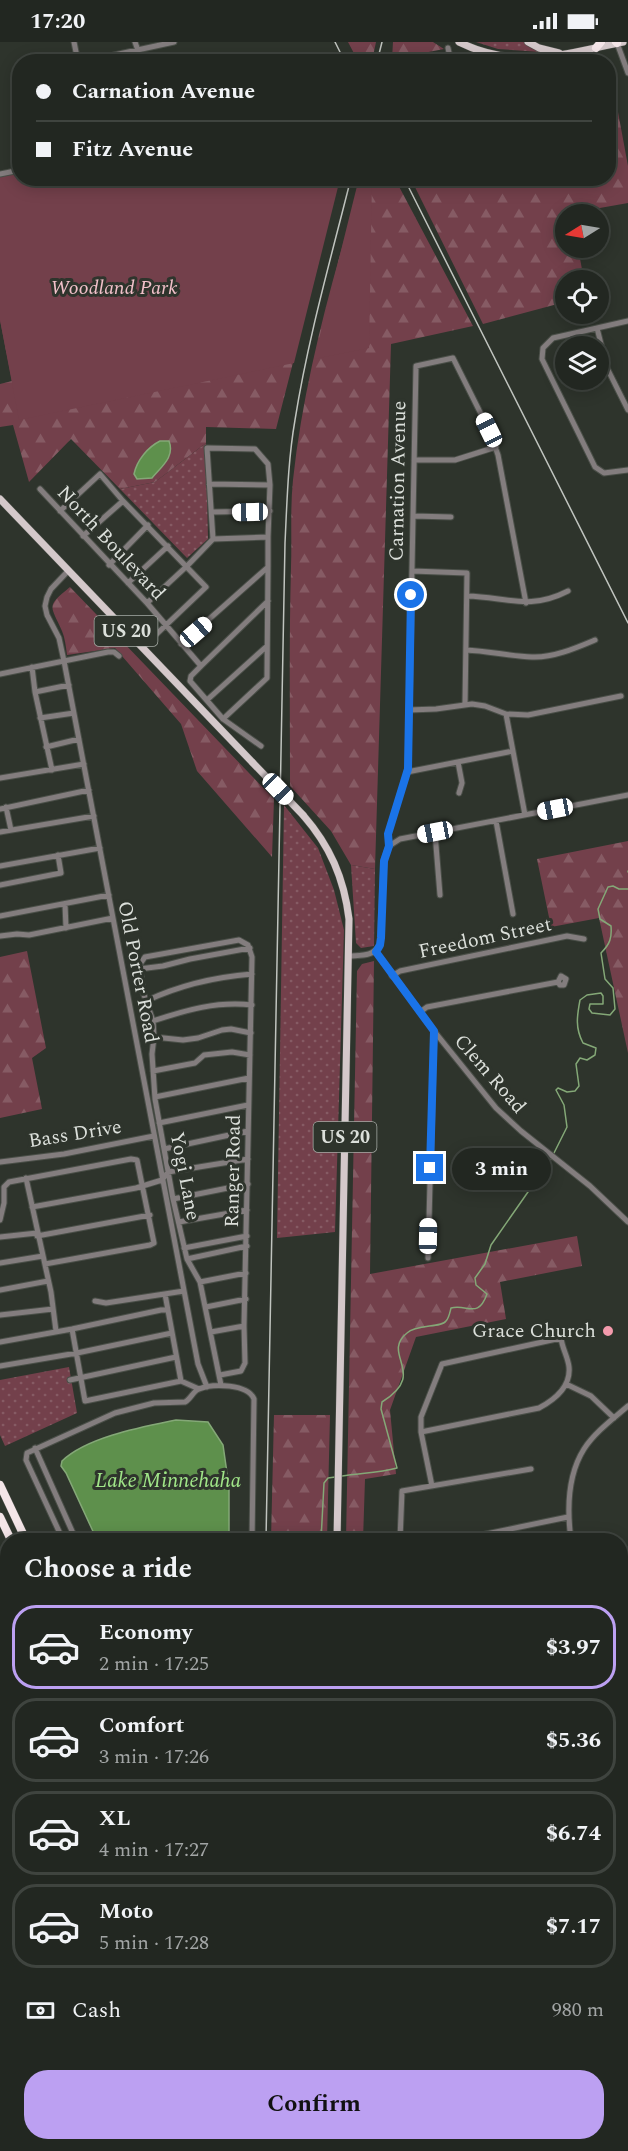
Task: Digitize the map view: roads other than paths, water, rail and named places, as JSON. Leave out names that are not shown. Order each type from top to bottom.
[{"type":"highway","points":[[0,1485],[23,1533]]},
{"type":"highway","points":[[0,1517],[8,1533]]},
{"type":"main road","points":[[459,42],[494,54]]},
{"type":"main road","points":[[528,42],[555,53],[567,54],[618,42]]},
{"type":"main road","name":"US 20","points":[[0,499],[303,815],[327,846],[340,877],[348,913],[349,956],[337,1533]]},
{"type":"street","points":[[135,42],[139,54]]},
{"type":"street","points":[[119,54],[174,42]]},
{"type":"street","points":[[618,42],[628,74]]},
{"type":"street","points":[[448,48],[449,54]]},
{"type":"street","points":[[628,321],[553,338],[543,348],[542,359],[595,467],[604,473],[628,470]]},
{"type":"street","points":[[597,328],[607,368],[628,410]]},
{"type":"street","name":"Carnation Avenue","points":[[389,846],[389,831],[408,772],[416,366],[453,358],[495,447]]},
{"type":"street","points":[[414,460],[455,460],[495,447],[526,603]]},
{"type":"street","points":[[213,539],[207,448],[255,449],[268,464],[270,485],[267,678],[223,719]]},
{"type":"street","points":[[60,511],[100,474],[206,587],[143,648]]},
{"type":"street","points":[[209,484],[270,485]]},
{"type":"street","name":"North Boulevard","points":[[40,489],[147,603],[201,666]]},
{"type":"street","points":[[83,536],[123,501]]},
{"type":"street","points":[[212,512],[270,511]]},
{"type":"street","points":[[413,516],[451,517]]},
{"type":"street","points":[[110,565],[148,525]]},
{"type":"street","points":[[147,603],[213,539],[268,535]]},
{"type":"street","points":[[128,583],[168,546]]},
{"type":"street","points":[[181,644],[268,567]]},
{"type":"street","name":"Old Porter Road","points":[[68,571],[51,589],[45,606],[59,638],[69,685],[198,1364],[207,1388]]},
{"type":"street","points":[[411,572],[467,573],[465,704]]},
{"type":"street","points":[[467,596],[526,603],[556,597],[568,591]]},
{"type":"street","points":[[261,746],[223,719],[190,681],[191,676],[268,601]]},
{"type":"street","points":[[466,650],[534,657],[572,650],[595,640]]},
{"type":"street","points":[[207,700],[267,646]]},
{"type":"street","points":[[0,674],[112,652],[119,656]]},
{"type":"street","points":[[32,667],[40,718],[52,770]]},
{"type":"street","points":[[35,692],[69,685]]},
{"type":"street","points":[[409,710],[436,710],[465,704],[485,706],[506,714],[532,714],[621,696]]},
{"type":"street","points":[[40,718],[74,713]]},
{"type":"street","points":[[506,714],[525,815]]},
{"type":"street","points":[[46,747],[79,740]]},
{"type":"street","points":[[408,772],[513,751]]},
{"type":"street","points":[[458,762],[462,783],[459,793]]},
{"type":"street","points":[[0,778],[84,764]]},
{"type":"street","points":[[11,830],[3,808],[89,790]]},
{"type":"street","points":[[349,956],[371,955],[380,945],[384,861],[389,846],[400,839],[628,795]]},
{"type":"street","points":[[0,832],[94,816]]},
{"type":"street","points":[[496,821],[513,914]]},
{"type":"street","points":[[435,832],[440,895]]},
{"type":"street","points":[[0,866],[100,848]]},
{"type":"street","points":[[0,885],[62,873],[58,855]]},
{"type":"street","points":[[0,916],[109,895]]},
{"type":"street","points":[[65,903],[66,928]]},
{"type":"street","points":[[0,936],[17,934],[29,936],[113,918]]},
{"type":"street","name":"Freedom Street","points":[[392,976],[400,971],[557,938],[570,936],[584,939]]},
{"type":"street","points":[[234,940],[242,941],[250,948],[190,959],[169,966],[140,969],[141,960],[145,957],[234,940]]},
{"type":"street","name":"Ranger Road","points":[[220,1375],[241,1371],[244,1367],[243,1326],[246,1299],[248,1105],[252,1005],[250,948]]},
{"type":"street","name":"Clem Road","points":[[376,952],[434,1031],[496,1108],[590,1186],[628,1222]]},
{"type":"street","name":"Yogi Lane","points":[[140,969],[143,992],[153,1021],[152,1054],[155,1097],[173,1199],[184,1248],[200,1282],[221,1385]]},
{"type":"street","points":[[146,1001],[184,985],[231,975],[252,974]]},
{"type":"street","points":[[420,1012],[427,1007],[558,982]]},
{"type":"street","points":[[153,1021],[201,1007],[252,1005]]},
{"type":"street","points":[[154,1037],[183,1040],[231,1029],[251,1033]]},
{"type":"street","points":[[428,1258],[434,1031]]},
{"type":"street","points":[[153,1071],[195,1063],[204,1055],[232,1052],[250,1055]]},
{"type":"street","points":[[155,1097],[249,1078]]},
{"type":"street","points":[[159,1123],[248,1105]]},
{"type":"street","points":[[164,1149],[248,1131]]},
{"type":"street","name":"Bass Drive","points":[[0,1162],[64,1154],[154,1136]]},
{"type":"street","points":[[0,1220],[6,1184],[26,1178],[134,1159],[138,1162],[154,1243],[45,1264]]},
{"type":"street","points":[[32,1207],[143,1186],[162,1180],[168,1172],[248,1159]]},
{"type":"street","points":[[26,1178],[45,1264],[56,1331]]},
{"type":"street","points":[[173,1199],[248,1184]]},
{"type":"street","points":[[178,1222],[247,1210]]},
{"type":"street","points":[[0,1238],[150,1215]]},
{"type":"street","points":[[184,1248],[247,1236]]},
{"type":"street","points":[[188,1259],[247,1246]]},
{"type":"street","points":[[0,1263],[43,1256]]},
{"type":"street","points":[[200,1282],[246,1273]]},
{"type":"street","points":[[0,1290],[48,1281]]},
{"type":"street","points":[[95,1301],[106,1303],[184,1291]]},
{"type":"street","points":[[165,1294],[182,1381]]},
{"type":"street","points":[[206,1307],[246,1299]]},
{"type":"street","points":[[0,1315],[53,1309]]},
{"type":"street","points":[[0,1342],[167,1310]]},
{"type":"street","points":[[211,1332],[243,1326]]},
{"type":"street","points":[[72,1329],[85,1401],[182,1381],[199,1389],[221,1385],[251,1393],[254,1399],[252,1533]]},
{"type":"street","points":[[0,1366],[172,1333]]},
{"type":"street","points":[[421,1432],[539,1408],[555,1399],[566,1384],[569,1367],[561,1338],[442,1364],[421,1417],[421,1432],[432,1486]]},
{"type":"street","points":[[70,1380],[176,1357]]},
{"type":"street","points":[[566,1384],[591,1396],[614,1418]]},
{"type":"street","points":[[60,1533],[26,1460],[27,1452],[115,1413],[154,1403],[185,1402],[199,1389]]},
{"type":"street","points":[[571,1533],[568,1517],[571,1486],[576,1466],[585,1448],[628,1406]]},
{"type":"street","points":[[35,1449],[73,1533]]},
{"type":"street","points":[[400,1533],[402,1491],[531,1469]]},
{"type":"street","points":[[491,1533],[568,1517]]},
{"type":"water","points":[[160,441],[169,441],[170,452],[167,461],[152,478],[137,479],[134,474],[140,459],[147,450]]},
{"type":"water","name":"Lake Minnehaha","points":[[176,1420],[208,1422],[223,1445],[229,1487],[229,1533],[94,1533],[61,1466],[62,1461],[86,1445],[132,1430]]},
{"type":"waterway","points":[[553,1155],[567,1127],[564,1105],[556,1090],[558,1088],[567,1092],[575,1091],[579,1086],[576,1064],[580,1058],[587,1060],[595,1055],[596,1048],[583,1043],[579,1032],[580,1000],[587,995],[601,993],[603,1004],[590,1004],[589,1009],[592,1013],[610,1015],[615,1009],[613,988],[605,979],[601,953],[610,941],[611,926],[600,919],[598,909],[608,887],[628,889]]},
{"type":"waterway","points":[[342,1476],[397,1468],[381,1409],[382,1402],[395,1392],[402,1382],[403,1373],[398,1349],[400,1341],[411,1330],[443,1323],[448,1318],[451,1308],[472,1309],[484,1302],[487,1294],[476,1285],[475,1278],[485,1264],[491,1245],[551,1159]]},
{"type":"waterway","points":[[321,1533],[324,1483],[328,1478],[335,1477]]},
{"type":"railway","points":[[335,42],[341,54]]},
{"type":"railway","points":[[379,54],[382,42]]},
{"type":"railway","points":[[266,1533],[288,481],[306,359],[349,186]]},
{"type":"railway","points":[[408,186],[628,623]]},
{"type":"place","name":"Grace Church","points":[[608,1331]]},
{"type":"park label","name":"Woodland Park","points":[[114,288]]}]
